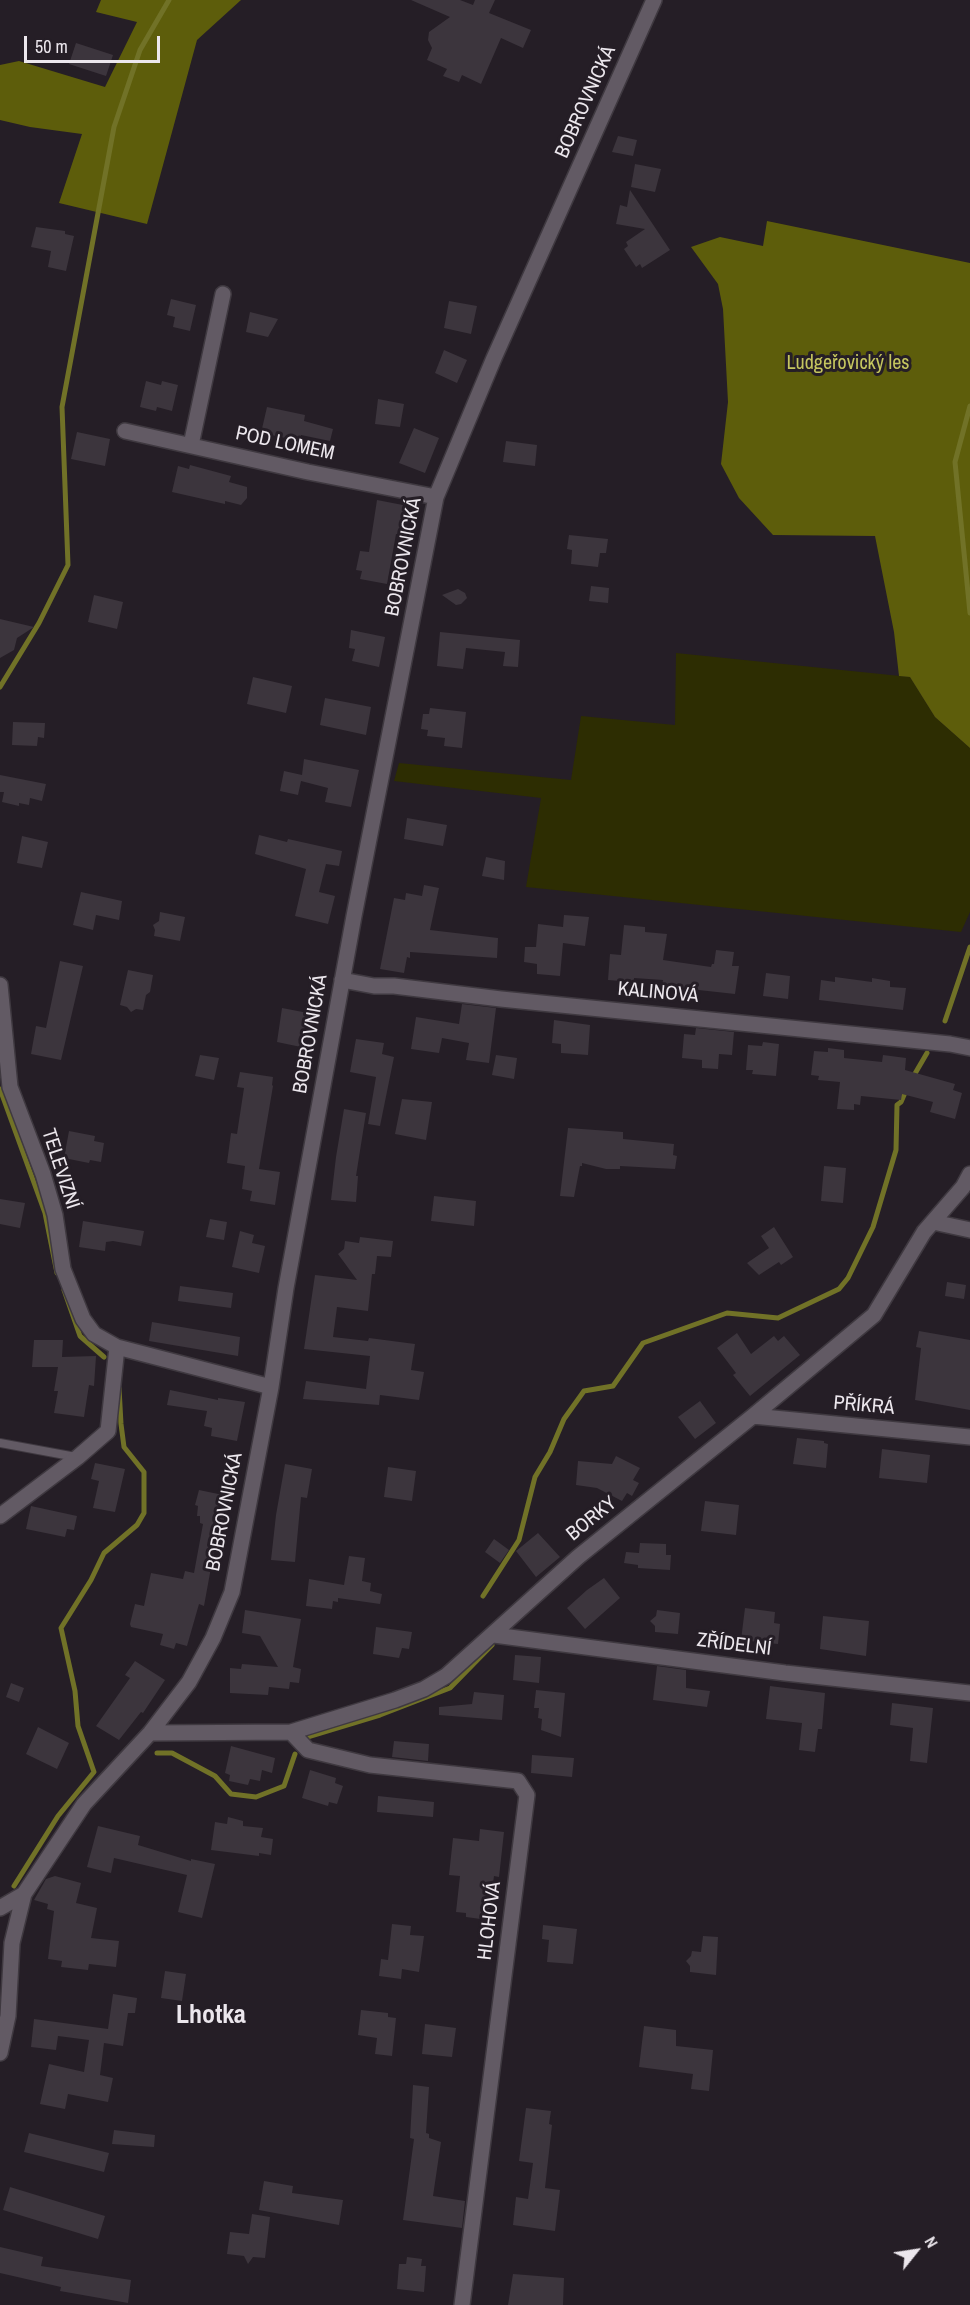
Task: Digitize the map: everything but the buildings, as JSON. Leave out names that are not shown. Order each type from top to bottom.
[{"type":"street","name":"BOBROVNICKÁ","points":[[0,2053],[8,2016],[12,1943],[24,1894],[84,1804],[150,1733],[189,1682],[202,1662],[229,1600],[271,1387],[286,1288],[342,980],[436,497],[494,358],[654,0]]},
{"type":"street","points":[[191,445],[223,294]]},
{"type":"street","name":"POD LOMEM","points":[[125,431],[308,472],[436,497]]},
{"type":"street","name":"KALINOVÁ","points":[[342,980],[374,986],[394,986],[501,999],[950,1044],[970,1048]]},
{"type":"street","name":"TELEVIZNÍ","points":[[0,985],[10,1087],[55,1215],[63,1269],[84,1319],[94,1334],[117,1347],[271,1387]]},
{"type":"street","name":"BORKY","points":[[150,1733],[291,1732],[395,1700],[424,1689],[446,1676],[578,1557],[874,1315],[924,1233],[963,1187],[970,1174]]},
{"type":"street","points":[[933,1222],[970,1230]]},
{"type":"street","points":[[0,1516],[78,1457],[108,1431],[117,1347]]},
{"type":"street","name":"PŘÍKRÁ","points":[[753,1416],[970,1437]]},
{"type":"street","name":"ZŘÍDELNÍ","points":[[494,1635],[785,1673],[970,1693]]},
{"type":"street","name":"HLOHOVÁ","points":[[291,1732],[308,1750],[370,1765],[518,1781],[527,1795],[462,2305]]},
{"type":"street","points":[[0,1908],[24,1894]]},
{"type":"lane","points":[[0,1443],[78,1457]]},
{"type":"shaded area","points":[[676,653],[910,677],[935,717],[970,748],[970,912],[961,932],[526,887],[541,798],[394,781],[399,763],[571,780],[581,716],[675,725]]},
{"type":"green space","points":[[101,0],[241,0],[197,40],[147,224],[59,203],[82,134],[30,127],[0,120],[0,65],[19,61],[105,87],[137,22],[96,12]]},
{"type":"green space","name":"Ludgeřovický les","points":[[767,221],[970,263],[970,748],[935,717],[910,677],[899,676],[894,632],[875,536],[773,535],[739,498],[721,464],[728,402],[723,309],[718,284],[691,247],[720,237],[763,246]]},
{"type":"waterway","points":[[0,687],[39,623],[68,565],[62,407],[114,127],[140,50],[169,0]]},
{"type":"waterway","points":[[970,406],[955,462],[970,613]]},
{"type":"waterway","points":[[945,1021],[970,947]]},
{"type":"waterway","points":[[913,1077],[927,1053]]},
{"type":"waterway","points":[[483,1596],[519,1540],[535,1477],[550,1452],[564,1419],[584,1391],[613,1386],[643,1343],[727,1313],[778,1318],[839,1289],[848,1278],[873,1227],[896,1150],[897,1105],[901,1102],[907,1088]]},
{"type":"waterway","points":[[0,1089],[45,1213],[57,1273]]},
{"type":"waterway","points":[[64,1290],[80,1336],[104,1357]]},
{"type":"waterway","points":[[14,1886],[58,1816],[94,1772],[78,1726],[75,1691],[61,1628],[91,1580],[104,1553],[137,1525],[144,1513],[144,1472],[124,1447],[119,1388]]},
{"type":"waterway","points":[[304,1738],[380,1715],[450,1688],[492,1645]]},
{"type":"waterway","points":[[157,1753],[172,1753],[215,1776],[231,1794],[256,1797],[284,1786],[295,1754]]},
{"type":"district","name":"Lhotka","points":[[211,2016]]}]
